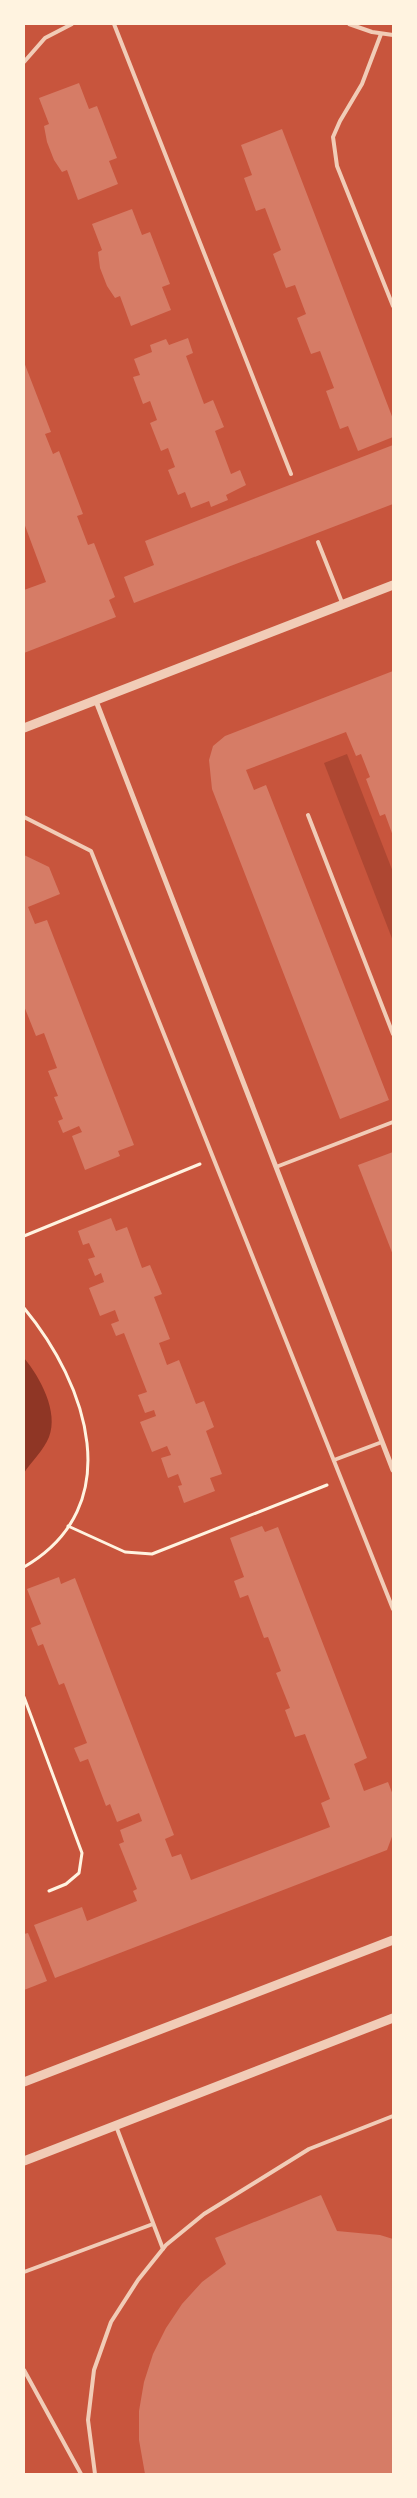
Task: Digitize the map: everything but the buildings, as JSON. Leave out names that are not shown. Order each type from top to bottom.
[{"type":"street","points":[[24,728],[393,586]]},
{"type":"street","points":[[96,700],[393,1470]]},
{"type":"street","points":[[24,2082],[393,1940]]},
{"type":"street","points":[[24,2161],[393,2018]]},
{"type":"lane","points":[[24,62],[45,38],[72,24]]},
{"type":"lane","points":[[114,24],[291,474]]},
{"type":"lane","points":[[349,24],[381,34],[393,35]]},
{"type":"lane","points":[[381,34],[362,84],[340,121],[333,138],[337,166],[393,306]]},
{"type":"lane","points":[[318,542],[342,605]]},
{"type":"lane","points":[[308,816],[393,1034]]},
{"type":"lane","points":[[24,817],[92,851],[393,1609]]},
{"type":"lane","points":[[276,1167],[393,1122]]},
{"type":"lane","points":[[334,1460],[382,1442]]},
{"type":"lane","points":[[95,2474],[88,2420],[94,2370],[111,2322],[138,2280],[163,2250],[204,2214],[309,2149],[393,2116]]},
{"type":"lane","points":[[116,2126],[163,2250]]},
{"type":"lane","points":[[24,2272],[153,2224]]},
{"type":"lane","points":[[24,2370],[81,2474]]},
{"type":"path","points":[[24,1236],[214,1158]]},
{"type":"path","points":[[24,1308],[39,1326],[68,1378],[85,1425],[90,1466],[84,1496],[68,1526],[56,1543],[24,1567]]},
{"type":"path","points":[[68,1526],[125,1552],[152,1554],[342,1479]]},
{"type":"path","points":[[24,1697],[82,1853],[79,1873],[66,1884],[49,1890]]},
{"type":"shaded area","points":[[347,754],[393,872],[393,941],[324,763]]},
{"type":"shaded area","points":[[24,1358],[42,1385],[52,1417],[47,1442],[24,1473]]}]
